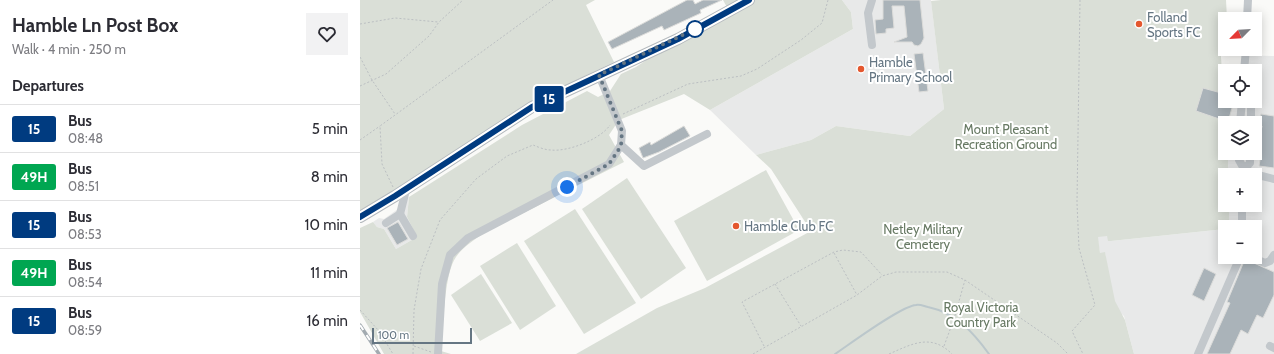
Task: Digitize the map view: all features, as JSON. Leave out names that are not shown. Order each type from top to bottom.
[{"type":"main road","points":[[360,217],[406,190],[532,107],[678,39],[749,0]]},
{"type":"street","points":[[872,0],[868,12],[872,45]]},
{"type":"street","points":[[1247,12],[1248,0]]},
{"type":"street","points":[[437,354],[442,284],[450,255],[468,238],[609,164],[621,146],[622,131],[615,118],[599,75]]},
{"type":"street","points":[[621,146],[644,166],[707,134]]},
{"type":"street","points":[[1262,176],[1274,180]]},
{"type":"street","points":[[386,223],[400,214],[406,190]]},
{"type":"street","points":[[400,214],[413,236]]},
{"type":"street","points":[[1262,262],[1265,263],[1270,261],[1274,255]]},
{"type":"street","points":[[1198,354],[1237,264]]},
{"type":"path","points":[[360,86],[386,74],[430,36],[439,22],[463,0]]},
{"type":"path","points":[[360,140],[553,0]]},
{"type":"path","points":[[413,354],[414,310],[421,269],[440,220],[476,179],[507,156],[533,145],[550,150],[566,149],[601,136],[615,118],[688,84],[741,76],[757,69],[801,40],[822,23],[828,0]]},
{"type":"path","points":[[1080,0],[1077,203],[1079,248],[1095,305],[1072,332],[1084,354]]},
{"type":"path","points":[[360,24],[395,18],[439,22]]},
{"type":"path","points":[[360,57],[372,80],[396,114]]},
{"type":"path","points":[[380,126],[382,164],[394,189]]},
{"type":"path","points":[[765,347],[742,302],[834,252],[842,250],[861,252],[882,276]]},
{"type":"path","points":[[834,252],[857,295]]},
{"type":"path","points":[[753,354],[857,295],[882,276],[896,272],[948,272],[965,280],[1056,343],[1068,354]]},
{"type":"path","points":[[944,346],[954,319],[965,280]]},
{"type":"path","points":[[775,284],[801,327]]},
{"type":"path","points":[[360,310],[379,331],[393,354]]},
{"type":"path","points":[[889,354],[920,342],[935,343],[944,346],[952,354]]},
{"type":"path","points":[[413,346],[437,354]]},
{"type":"shaded area","name":"Hamble Primary School","points":[[842,0],[931,0],[944,109],[910,136],[836,126],[811,140],[756,155],[710,110],[853,29],[851,12]]},
{"type":"shaded area","points":[[1242,56],[1274,56],[1274,354],[1134,354],[1124,316],[1114,307],[1105,253],[1100,253],[1096,230],[1107,236],[1111,241],[1218,230],[1218,264],[1262,264],[1262,220],[1229,220],[1229,212],[1262,212],[1262,168],[1228,168],[1228,160],[1262,160],[1262,116],[1230,116],[1232,108],[1262,108],[1262,64],[1242,64]]},
{"type":"shaded area","points":[[409,197],[407,217],[417,237],[396,249],[384,229],[377,227],[373,222],[379,218],[384,219],[398,209],[400,203]]},
{"type":"green space","points":[[360,0],[595,0],[586,5],[614,62],[581,78],[517,114],[360,211]]},
{"type":"green space","points":[[723,0],[842,0],[851,12],[853,29],[710,110],[684,94],[619,120],[609,135],[624,162],[484,233],[465,247],[456,257],[449,275],[443,316],[441,351],[451,354],[384,354],[360,312],[360,228],[373,222],[377,227],[384,229],[396,249],[417,237],[407,217],[409,197],[522,125],[587,91],[598,97],[610,91],[621,74],[636,67],[678,39],[729,11]]},
{"type":"green space","points":[[1226,0],[1227,12],[1218,12],[1218,56],[1221,56],[1221,64],[1218,64],[1218,108],[1232,108],[1230,116],[1218,116],[1218,160],[1228,160],[1228,168],[1218,168],[1218,212],[1229,212],[1229,220],[1218,220],[1218,230],[1111,241],[1108,241],[1107,236],[1098,237],[1100,253],[1105,252],[1115,301],[1125,320],[1134,354],[576,354],[657,308],[705,288],[811,231],[771,169],[756,155],[811,140],[836,126],[910,136],[944,109],[931,1]]},
{"type":"green space","name":"Hamble Club FC","points":[[766,170],[799,230],[707,281],[674,221]]},
{"type":"green space","points":[[627,178],[686,268],[641,299],[582,209]]},
{"type":"green space","points":[[575,209],[636,303],[584,334],[524,241]]},
{"type":"green space","points":[[517,243],[556,306],[520,330],[480,266]]},
{"type":"green space","points":[[481,274],[512,323],[480,341],[451,295]]},
{"type":"building","points":[[687,0],[693,0],[695,4],[703,0],[722,0],[700,10],[701,13],[664,30],[662,26],[612,49],[608,42]]},
{"type":"building","points":[[883,0],[920,0],[924,38],[921,44],[918,46],[914,45],[912,42],[894,42],[907,37],[904,6],[892,6],[894,28],[886,29],[886,33],[876,34],[875,20],[883,19]]},
{"type":"building","points":[[923,53],[928,91],[919,92],[914,54]]},
{"type":"building","points":[[1203,88],[1218,92],[1218,108],[1232,108],[1230,116],[1218,116],[1218,119],[1196,111]]},
{"type":"building","points":[[1261,114],[1274,116],[1274,168],[1259,166],[1260,160],[1262,160],[1262,116]]},
{"type":"building","points":[[684,126],[690,136],[659,152],[643,158],[639,148],[650,142],[651,145]]},
{"type":"building","points":[[398,222],[408,239],[397,245],[387,228]]},
{"type":"building","points":[[1243,264],[1256,264],[1274,272],[1274,295],[1263,318],[1257,315],[1248,334],[1241,330],[1230,354],[1207,354],[1230,303],[1227,302]]},
{"type":"building","points":[[1204,268],[1216,274],[1204,301],[1192,295]]},
{"type":"waterway","points":[[835,354],[888,318],[916,305],[938,310],[963,324],[977,338],[989,354]]},
{"type":"railway","points":[[360,325],[379,354]]},
{"type":"bus line","name":"15","points":[[360,217],[464,152],[532,107],[678,39],[749,0]]},
{"type":"place","name":"Folland Sports FC","points":[[1139,24]]},
{"type":"place","name":"Hamble Primary School","points":[[861,69]]},
{"type":"place","name":"Hamble Club FC","points":[[736,226]]},
{"type":"route","points":[[567,187],[609,164],[621,146],[622,131],[615,118],[599,75],[678,39],[695,29]]},
{"type":"park label","name":"Mount Pleasant Recreation Ground","points":[[1006,136]]},
{"type":"park label","name":"Netley Military Cemetery","points":[[923,236]]},
{"type":"park label","name":"Royal Victoria Country Park","points":[[981,314]]}]
